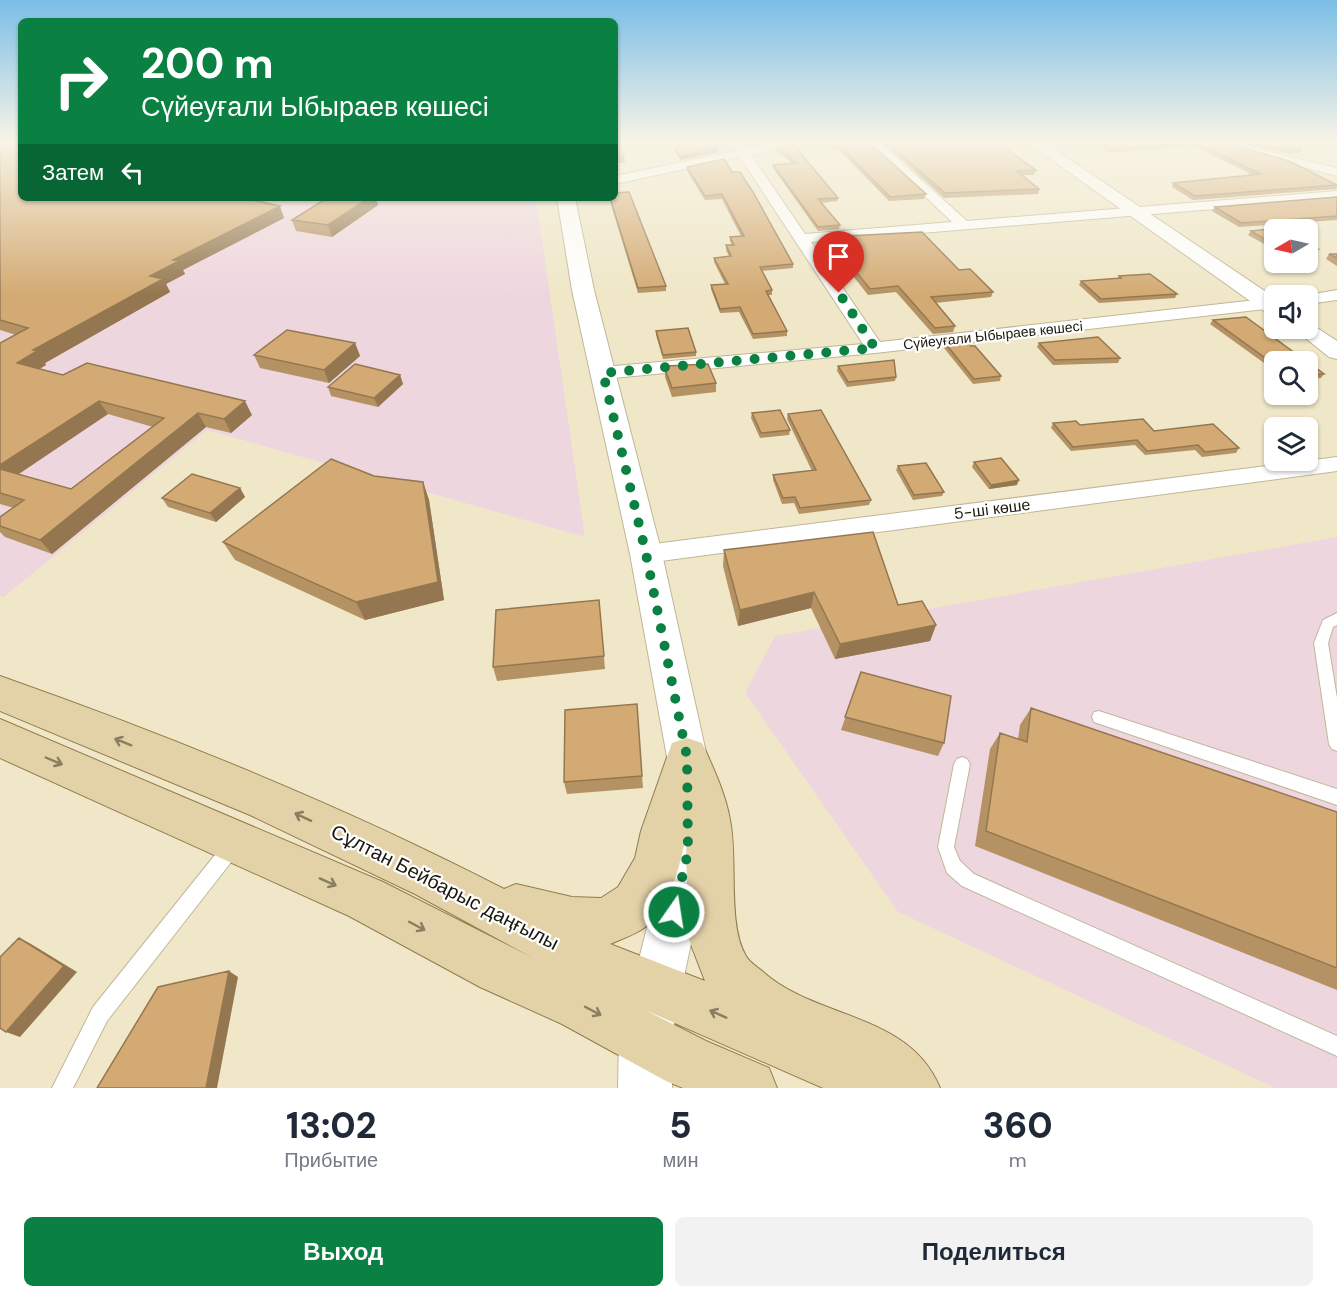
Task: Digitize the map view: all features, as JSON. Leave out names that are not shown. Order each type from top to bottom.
[{"type":"main road","name":"Сұлтан Бейбарыс даңғылы","points":[[0,693],[266,800],[463,894],[597,965],[887,1088]]},
{"type":"main road","points":[[0,738],[237,840],[366,899],[498,969],[581,1005],[645,1064],[749,1088]]},
{"type":"main road","points":[[463,894],[573,922],[601,923],[622,914],[635,904],[657,866],[664,831],[687,757]]},
{"type":"main road","points":[[687,757],[708,820],[713,937],[728,975],[760,1005],[862,1047],[899,1074],[912,1088]]},
{"type":"street","points":[[773,194],[875,348]]},
{"type":"street","points":[[930,194],[964,225]]},
{"type":"street","points":[[1110,194],[1264,299]]},
{"type":"street","points":[[803,238],[1337,195]]},
{"type":"street","points":[[567,201],[583,290],[646,554],[687,757],[688,852],[658,989],[645,1064]]},
{"type":"street","points":[[1318,298],[1337,295]]},
{"type":"street","name":"Сүйеуғали Ыбыраев көшесi","points":[[603,373],[875,348],[1264,306]]},
{"type":"street","points":[[1318,338],[1337,351]]},
{"type":"street","name":"5-шi көше","points":[[646,554],[1337,464]]},
{"type":"lane","points":[[1337,618],[1328,624],[1321,644],[1337,744]]},
{"type":"lane","points":[[1099,717],[1337,796]]},
{"type":"lane","points":[[963,764],[945,847],[953,867],[968,880],[1337,1046]]},
{"type":"lane","points":[[62,1088],[100,1014],[237,840]]},
{"type":"shaded area","points":[[0,194],[18,194],[18,201],[536,201],[585,537],[207,430],[4,597],[0,596]]},
{"type":"shaded area","points":[[1337,537],[1337,1088],[1275,1088],[898,912],[745,693],[775,636]]},
{"type":"building","points":[[0,194],[18,194],[18,201],[257,201],[280,206],[173,260],[179,261],[150,276],[163,279],[33,350],[37,351],[17,363],[63,375],[87,363],[245,401],[224,419],[198,413],[40,540],[0,526],[0,517],[24,500],[0,493],[0,469],[71,489],[164,418],[99,401],[0,465],[0,343],[28,328],[0,320]]},
{"type":"building","points":[[618,194],[630,194],[666,286],[638,288],[611,201],[618,201]]},
{"type":"building","points":[[704,194],[754,194],[793,264],[760,267],[772,290],[766,291],[787,331],[753,334],[740,307],[720,309],[711,285],[728,284],[714,258],[731,256],[726,245],[734,245],[730,237],[744,236],[722,194],[705,196]]},
{"type":"building","points":[[794,194],[834,194],[838,198],[818,199],[840,225],[818,227]]},
{"type":"building","points":[[887,194],[926,194],[890,197]]},
{"type":"building","points":[[1191,194],[1224,194],[1195,196]]},
{"type":"building","points":[[1337,197],[1337,216],[1264,219],[1264,221],[1241,223],[1215,207]]},
{"type":"building","points":[[322,201],[364,201],[328,225],[292,220]]},
{"type":"building","points":[[1264,230],[1264,239],[1251,231]]},
{"type":"building","points":[[922,232],[959,270],[970,269],[993,292],[931,297],[955,326],[935,328],[898,286],[870,289],[828,237]]},
{"type":"building","points":[[1150,274],[1177,294],[1101,299],[1081,281],[1121,278],[1119,276]]},
{"type":"building","points":[[1246,317],[1264,330],[1264,339],[1276,339],[1292,351],[1264,351],[1264,357],[1213,320]]},
{"type":"building","points":[[688,328],[696,352],[663,355],[656,331]]},
{"type":"building","points":[[287,330],[355,343],[324,370],[254,355]]},
{"type":"building","points":[[1098,337],[1120,358],[1055,360],[1039,343]]},
{"type":"building","points":[[967,341],[971,346],[975,346],[1001,376],[974,379],[945,343]]},
{"type":"building","points":[[894,360],[896,377],[848,382],[838,366]]},
{"type":"building","points":[[355,364],[400,375],[374,398],[328,387]]},
{"type":"building","points":[[708,364],[716,383],[672,388],[665,369],[667,366]]},
{"type":"building","points":[[780,410],[790,430],[761,433],[752,413]]},
{"type":"building","points":[[821,410],[871,500],[800,508],[795,497],[783,498],[773,475],[816,470],[788,414]]},
{"type":"building","points":[[1143,419],[1154,431],[1213,424],[1239,448],[1205,452],[1198,445],[1147,451],[1137,440],[1073,447],[1053,423],[1076,421],[1080,425]]},
{"type":"building","points":[[1001,458],[1019,480],[991,485],[974,462]]},
{"type":"building","points":[[331,459],[374,476],[423,482],[438,582],[356,602],[223,542]]},
{"type":"building","points":[[926,463],[944,492],[914,495],[898,466]]},
{"type":"building","points":[[192,474],[240,488],[210,513],[162,498]]},
{"type":"building","points":[[873,532],[898,605],[922,601],[936,625],[840,644],[814,592],[740,610],[724,550]]},
{"type":"building","points":[[599,600],[604,656],[493,667],[496,610]]},
{"type":"building","points":[[861,672],[951,696],[944,743],[845,717]]},
{"type":"building","points":[[637,704],[642,776],[564,782],[565,710]]},
{"type":"building","points":[[1031,708],[1337,812],[1337,968],[986,831],[1000,733],[1027,742]]},
{"type":"building","points":[[19,938],[64,966],[6,1032],[0,1028],[0,957]]},
{"type":"building","points":[[229,971],[206,1088],[97,1088],[158,987]]},
{"type":"route","points":[[674,912],[688,852],[687,757],[646,554],[603,373],[875,348],[839,293]]}]
